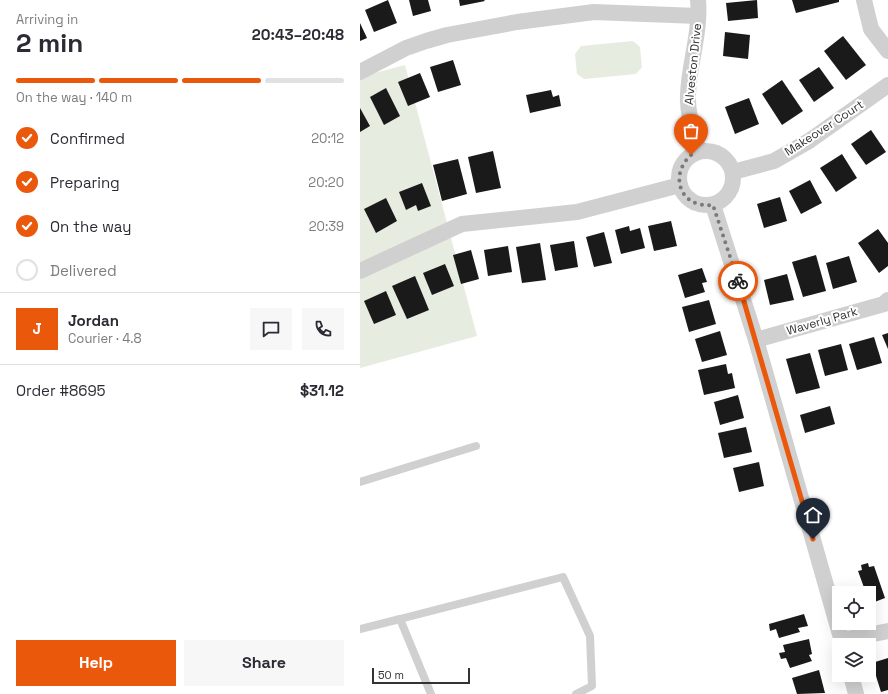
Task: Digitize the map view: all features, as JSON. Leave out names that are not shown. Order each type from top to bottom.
[{"type":"street","points":[[864,0],[871,29],[888,51]]},
{"type":"street","points":[[360,72],[406,48],[447,35],[517,22],[594,12],[698,8]]},
{"type":"street","name":"Alveston Drive","points":[[698,8],[698,35],[688,94],[688,111],[699,152]]},
{"type":"street","name":"Makeover Court","points":[[733,172],[774,161],[809,140],[888,85]]},
{"type":"street","points":[[712,151],[723,157],[731,166],[733,172],[734,180],[730,193],[720,202],[713,205],[699,205],[692,202],[682,192],[679,177],[680,168],[688,158],[699,152],[712,151]]},
{"type":"street","points":[[360,271],[462,224],[578,212],[680,185]]},
{"type":"street","points":[[713,205],[756,340],[841,638]]},
{"type":"street","name":"Waverly Park","points":[[756,340],[884,304],[888,300]]},
{"type":"street","points":[[861,638],[888,631]]},
{"type":"street","points":[[853,682],[856,694]]},
{"type":"lane","points":[[360,482],[476,446]]},
{"type":"lane","points":[[360,629],[563,577],[590,636],[592,686],[576,694]]},
{"type":"lane","points":[[400,619],[431,694]]},
{"type":"shaded area","points":[[633,41],[640,47],[642,67],[636,74],[584,79],[577,74],[575,54],[581,46]]},
{"type":"shaded area","points":[[405,65],[477,336],[360,368],[360,77]]},
{"type":"building","points":[[388,0],[397,23],[374,32],[365,10]]},
{"type":"building","points":[[409,0],[428,0],[431,11],[413,16]]},
{"type":"building","points":[[459,0],[484,0],[485,1],[460,6]]},
{"type":"building","points":[[757,0],[758,18],[728,21],[726,3]]},
{"type":"building","points":[[792,0],[839,0],[839,2],[796,13]]},
{"type":"building","points":[[360,23],[367,38],[360,41]]},
{"type":"building","points":[[725,32],[750,35],[748,59],[723,56]]},
{"type":"building","points":[[843,36],[866,65],[846,80],[824,51]]},
{"type":"building","points":[[453,60],[461,85],[438,92],[430,67]]},
{"type":"building","points":[[819,67],[834,88],[814,102],[799,80]]},
{"type":"building","points":[[420,73],[430,97],[408,106],[398,82]]},
{"type":"building","points":[[782,80],[803,111],[782,125],[762,94]]},
{"type":"building","points":[[386,88],[400,116],[384,125],[370,97]]},
{"type":"building","points":[[551,90],[553,97],[559,95],[561,106],[530,113],[526,95]]},
{"type":"building","points":[[749,98],[759,124],[735,134],[725,107]]},
{"type":"building","points":[[360,108],[370,126],[360,132]]},
{"type":"building","points":[[871,130],[886,152],[866,165],[851,144]]},
{"type":"building","points":[[493,151],[501,188],[476,193],[468,157]]},
{"type":"building","points":[[842,154],[857,178],[836,192],[820,168]]},
{"type":"building","points":[[458,159],[467,194],[442,201],[433,165]]},
{"type":"building","points":[[810,180],[822,203],[801,214],[789,191]]},
{"type":"building","points":[[422,183],[431,206],[418,211],[416,205],[406,210],[399,192]]},
{"type":"building","points":[[780,197],[787,221],[764,228],[757,204]]},
{"type":"building","points":[[386,198],[397,221],[376,233],[364,209]]},
{"type":"building","points":[[671,221],[677,246],[654,251],[648,226]]},
{"type":"building","points":[[629,226],[630,231],[640,228],[645,248],[621,254],[615,230]]},
{"type":"building","points":[[878,229],[888,243],[888,266],[879,273],[858,243]]},
{"type":"building","points":[[604,232],[612,263],[594,267],[586,237]]},
{"type":"building","points":[[574,241],[578,267],[555,271],[550,245]]},
{"type":"building","points":[[540,243],[546,280],[522,283],[516,247]]},
{"type":"building","points":[[508,246],[512,272],[488,276],[484,250]]},
{"type":"building","points":[[471,250],[479,279],[461,284],[453,255]]},
{"type":"building","points":[[816,255],[826,291],[803,297],[792,262]]},
{"type":"building","points":[[849,256],[857,282],[833,289],[826,263]]},
{"type":"building","points":[[445,264],[454,286],[432,295],[423,273]]},
{"type":"building","points":[[702,268],[707,282],[702,283],[705,292],[685,298],[678,275]]},
{"type":"building","points":[[787,274],[794,300],[770,305],[764,280]]},
{"type":"building","points":[[415,276],[429,310],[407,319],[392,286]]},
{"type":"building","points":[[386,291],[396,315],[374,324],[364,301]]},
{"type":"building","points":[[709,300],[716,324],[689,332],[682,307]]},
{"type":"building","points":[[720,331],[727,355],[702,362],[695,339]]},
{"type":"building","points":[[888,333],[888,349],[882,335]]},
{"type":"building","points":[[874,337],[882,363],[857,370],[849,344]]},
{"type":"building","points":[[841,344],[848,370],[825,376],[818,350]]},
{"type":"building","points":[[810,353],[820,388],[796,394],[786,359]]},
{"type":"building","points":[[726,364],[728,374],[732,373],[735,388],[704,395],[698,370]]},
{"type":"building","points":[[738,395],[744,418],[720,425],[714,402]]},
{"type":"building","points":[[830,406],[835,424],[805,433],[800,415]]},
{"type":"building","points":[[746,427],[752,452],[724,458],[718,433]]},
{"type":"building","points":[[759,462],[764,486],[739,492],[733,468]]},
{"type":"building","points":[[868,563],[869,567],[874,566],[885,598],[876,601],[876,586],[863,586],[858,571],[862,570],[861,565]]},
{"type":"building","points":[[804,614],[808,626],[798,628],[800,632],[779,638],[776,629],[770,631],[769,624]]},
{"type":"building","points":[[809,639],[812,654],[809,655],[812,661],[790,668],[786,658],[781,659],[779,653],[785,652],[783,645]]},
{"type":"building","points":[[888,658],[888,690],[881,692],[876,676],[876,662]]},
{"type":"building","points":[[819,670],[825,693],[797,694],[792,678]]},
{"type":"way so far","points":[[691,155],[680,168],[679,177],[682,192],[692,202],[699,205],[713,205],[738,281]]},
{"type":"route","points":[[738,281],[813,539]]}]
